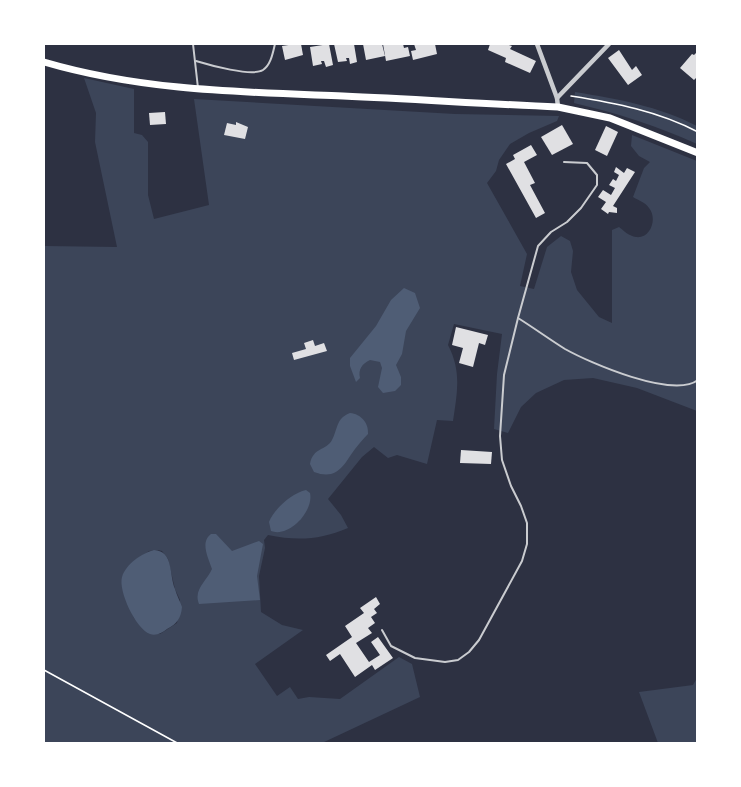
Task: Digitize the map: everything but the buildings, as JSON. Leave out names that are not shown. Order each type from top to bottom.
[{"type":"highway","points":[[44,62],[133,83],[198,90],[558,107],[610,118],[698,153]]},
{"type":"street","points":[[537,44],[558,107]]},
{"type":"street","points":[[556,98],[609,44]]},
{"type":"lane","points":[[193,44],[198,90]]},
{"type":"lane","points":[[196,61],[235,70],[258,72],[269,63],[275,44]]},
{"type":"lane","points":[[382,630],[391,646],[415,658],[445,662],[458,660],[479,640],[522,561],[527,544],[527,523],[502,460],[500,436],[504,375],[538,246],[551,232],[567,222],[581,208],[597,185],[597,175],[587,163],[564,162]]},
{"type":"lane","points":[[518,318],[567,350],[614,372],[676,386],[693,384],[698,380]]},
{"type":"path","points":[[561,94],[634,108],[675,121],[698,132]]},
{"type":"path","points":[[44,670],[178,744]]},
{"type":"shaded area","points":[[84,78],[134,89],[134,133],[142,135],[148,142],[148,195],[154,219],[209,205],[194,99],[455,114],[559,116],[557,121],[510,144],[487,183],[527,254],[520,286],[534,289],[547,247],[561,236],[570,241],[573,251],[571,272],[577,290],[599,317],[612,323],[612,230],[619,227],[631,236],[641,237],[649,232],[653,223],[652,212],[648,206],[633,197],[644,168],[650,162],[639,156],[631,146],[632,135],[697,161],[697,411],[637,388],[593,378],[564,380],[536,393],[521,407],[508,433],[494,429],[502,334],[454,324],[448,345],[457,374],[453,421],[437,420],[427,464],[397,455],[388,458],[374,447],[362,457],[328,499],[348,528],[328,535],[308,538],[268,535],[264,540],[265,548],[259,576],[261,612],[282,625],[303,630],[255,664],[277,696],[290,687],[298,699],[309,697],[340,699],[399,657],[412,664],[420,697],[322,743],[44,744],[44,246],[117,247],[95,142],[96,113]],"holes":[[[149,551],[162,551],[168,559],[180,600],[177,623],[160,634],[134,618],[122,585],[123,575],[134,561]]]},
{"type":"shaded area","points":[[575,92],[607,97],[668,113],[697,126],[697,144],[637,120],[574,103]]},
{"type":"shaded area","points":[[404,288],[415,293],[420,308],[406,331],[402,354],[396,365],[401,377],[401,385],[395,391],[383,393],[378,387],[382,368],[380,362],[370,360],[365,363],[360,369],[360,378],[356,382],[350,366],[350,358],[376,326],[391,300]]},
{"type":"shaded area","points":[[350,413],[364,420],[368,434],[335,473],[314,472],[310,464],[314,455],[329,443],[342,418]]},
{"type":"shaded area","points":[[306,490],[310,493],[310,500],[308,508],[299,521],[285,531],[271,531],[269,522],[279,507],[289,498]]},
{"type":"shaded area","points":[[211,534],[216,534],[232,551],[259,541],[263,544],[257,576],[260,600],[199,604],[199,589],[212,569],[205,545]]},
{"type":"shaded area","points":[[154,550],[160,551],[168,559],[173,583],[182,607],[176,623],[154,635],[139,625],[125,600],[121,583],[124,572],[131,564],[140,556]]},
{"type":"shaded area","points":[[697,678],[697,743],[658,743],[639,692],[693,685]]}]
